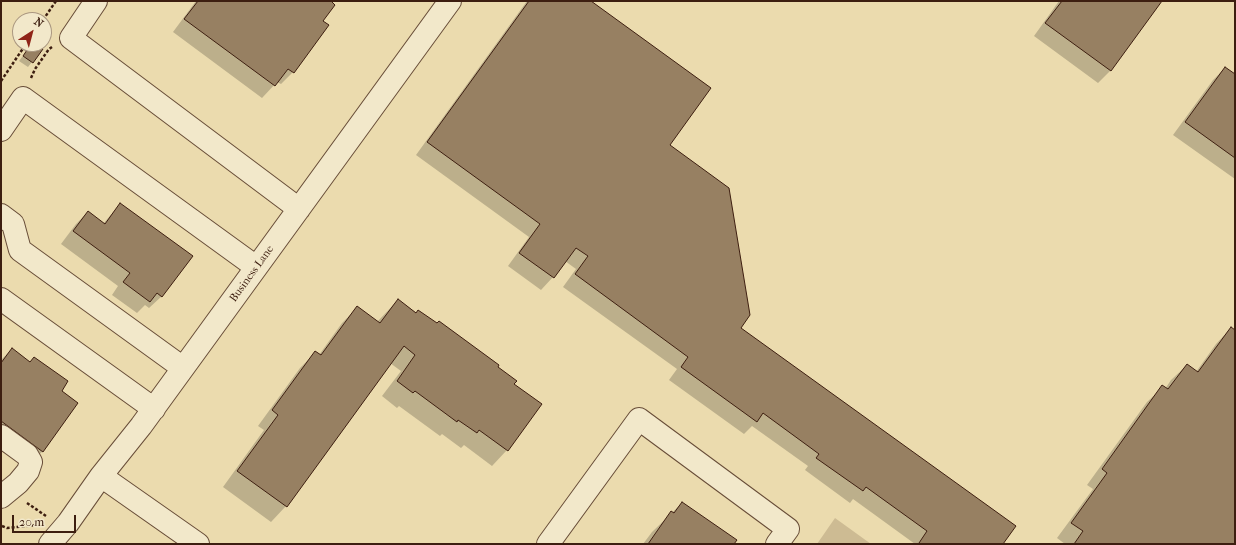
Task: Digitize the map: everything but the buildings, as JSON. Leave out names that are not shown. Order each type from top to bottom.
[{"type":"street","points":[[96,1],[71,38],[299,209]]},
{"type":"street","name":"Business Lane","points":[[50,544],[68,523],[154,409],[450,1]]},
{"type":"street","points":[[1,130],[23,98],[256,267]]},
{"type":"street","points":[[1,215],[13,224],[20,250],[183,368]]},
{"type":"street","points":[[1,299],[154,409]]},
{"type":"street","points":[[555,541],[639,420],[788,529],[777,544]]},
{"type":"street","points":[[1,436],[27,455],[31,462],[28,471],[18,483],[1,497]]},
{"type":"street","points":[[102,476],[198,544]]},
{"type":"path","points":[[48,12],[56,1]]},
{"type":"path","points":[[1,81],[20,52]]},
{"type":"path","points":[[34,69],[46,52]]},
{"type":"path","points":[[38,56],[41,59]]},
{"type":"shaded area","points":[[835,518],[871,544],[817,544]]}]
